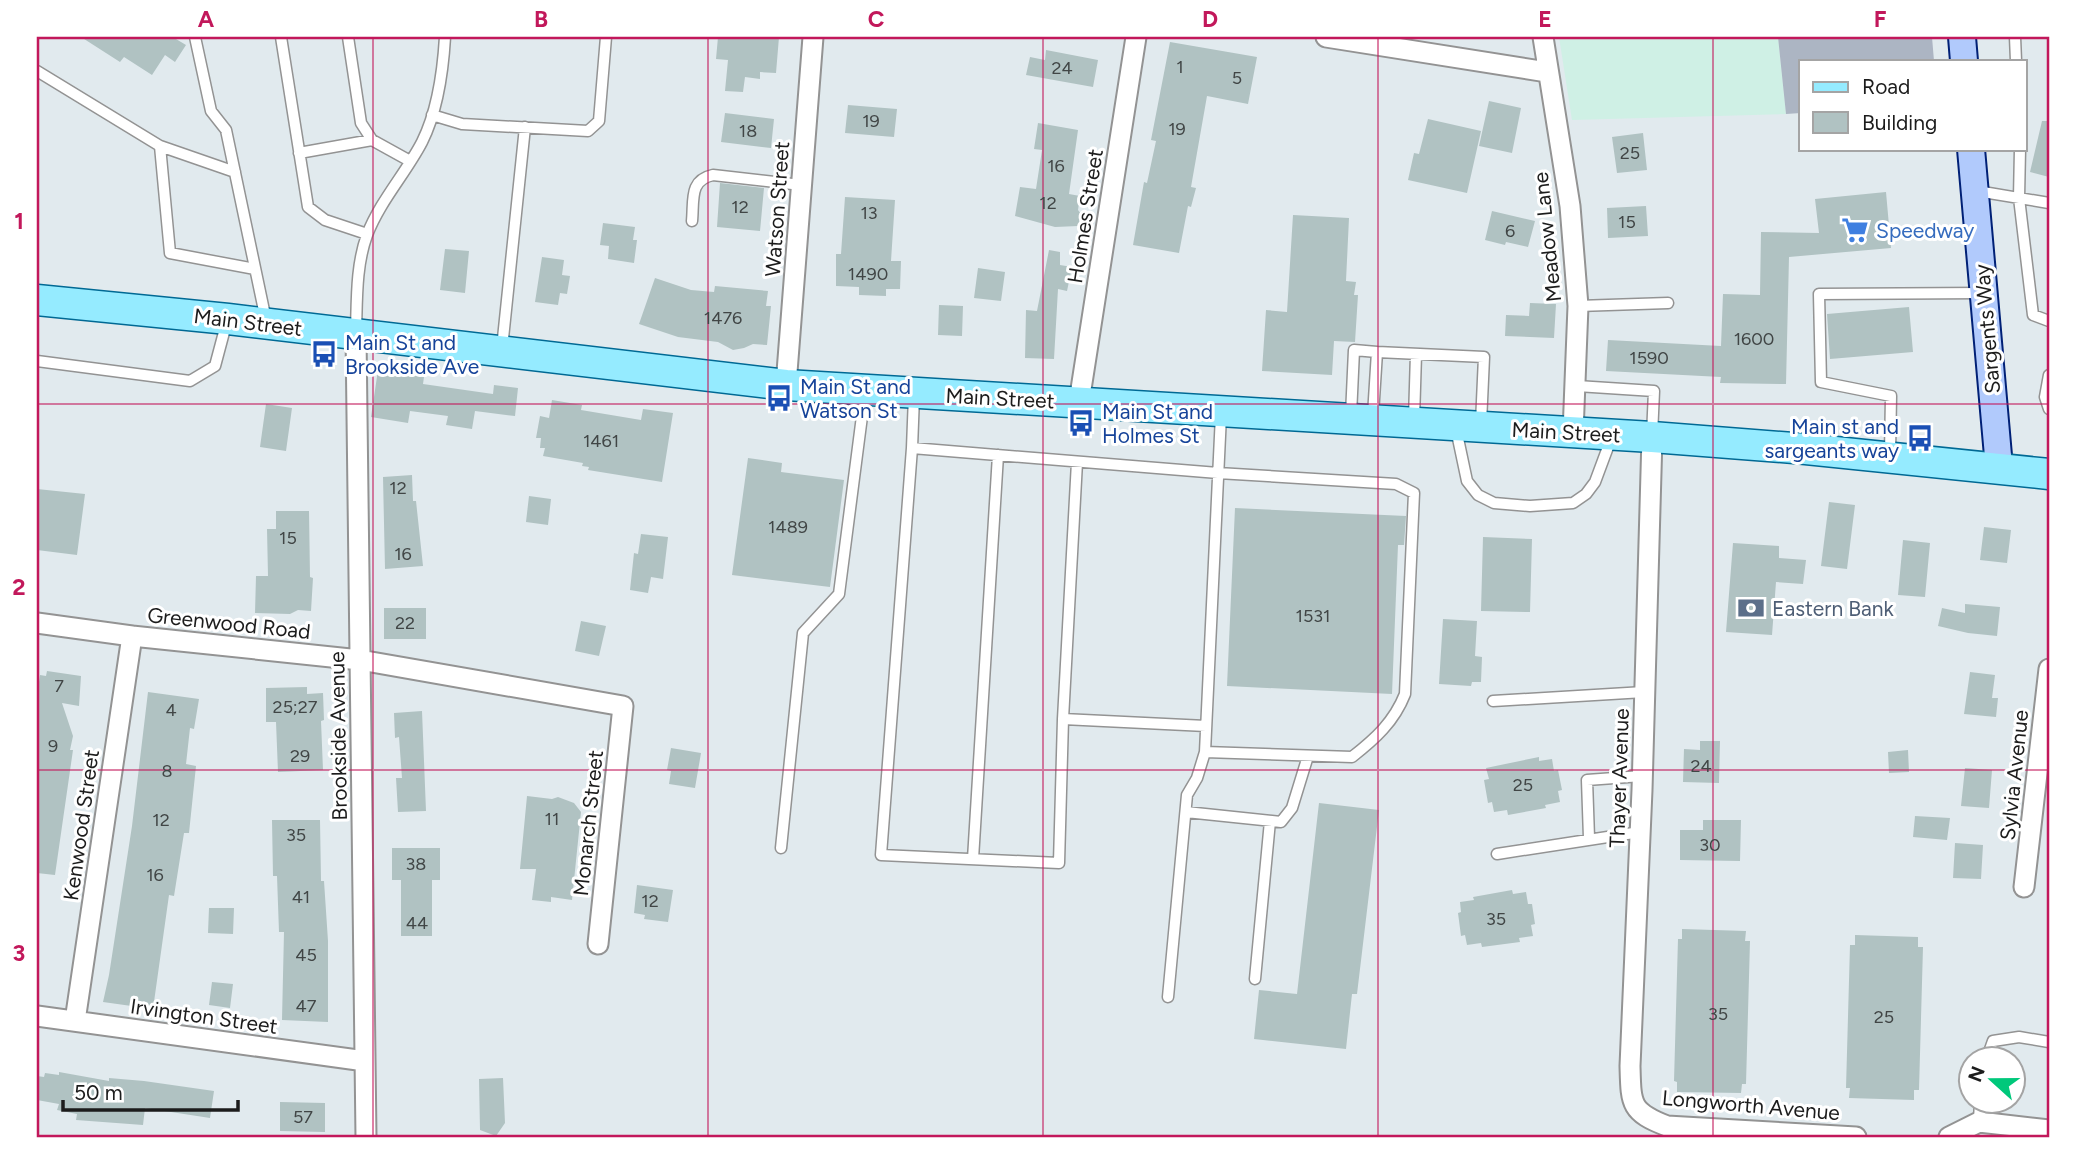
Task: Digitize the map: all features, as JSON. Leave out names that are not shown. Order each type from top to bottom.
[{"type":"main road","points":[[1962,37],[1964,60]]},
{"type":"main road","name":"Sargents Way","points":[[1971,150],[1999,467]]},
{"type":"main road","name":"Main Street","points":[[37,300],[228,318],[786,385],[1613,435],[1889,457],[2049,474]]},
{"type":"street","name":"Watson Street","points":[[786,385],[813,37]]},
{"type":"street","name":"Holmes Street","points":[[1079,402],[1136,37]]},
{"type":"street","points":[[1326,37],[1547,72]]},
{"type":"street","name":"Meadow Lane","points":[[1543,37],[1570,206],[1578,306],[1577,387],[1573,433]]},
{"type":"street","name":"Brookside Avenue","points":[[356,335],[366,1137]]},
{"type":"street","name":"Thayer Avenue","points":[[1642,1117],[1634,1105],[1630,1087],[1630,1066],[1652,438]]},
{"type":"street","name":"Greenwood Road","points":[[37,623],[132,636],[360,660],[623,706]]},
{"type":"street","name":"Kenwood Street","points":[[75,1021],[132,636]]},
{"type":"street","name":"Sylvia Avenue","points":[[2024,887],[2049,669]]},
{"type":"street","name":"Monarch Street","points":[[598,944],[623,706]]},
{"type":"street","name":"Irvington Street","points":[[37,1016],[365,1061]]},
{"type":"street","name":"Longworth Avenue","points":[[1642,1117],[1667,1125],[1856,1137]]},
{"type":"street","points":[[1949,1137],[1979,1122],[2049,1130]]},
{"type":"lane","points":[[195,37],[211,111],[226,130],[267,324]]},
{"type":"lane","points":[[281,37],[308,207],[325,220],[368,234]]},
{"type":"lane","points":[[348,37],[360,123],[372,140],[410,160]]},
{"type":"lane","points":[[356,335],[358,275],[368,234],[422,141],[439,88],[445,37]]},
{"type":"lane","points":[[432,115],[462,124],[588,131],[599,121],[606,37]]},
{"type":"lane","points":[[2015,37],[2016,60]]},
{"type":"lane","points":[[37,71],[160,146],[235,172]]},
{"type":"lane","points":[[501,352],[525,127]]},
{"type":"lane","points":[[299,153],[372,140]]},
{"type":"lane","points":[[160,146],[170,253],[255,269]]},
{"type":"lane","points":[[2020,150],[2019,198],[2033,315],[2049,321]]},
{"type":"lane","points":[[692,221],[695,184],[702,177],[713,175],[801,185]]},
{"type":"lane","points":[[1975,191],[2049,203]]},
{"type":"lane","points":[[1889,457],[1891,396],[1821,382],[1819,294],[1984,293]]},
{"type":"lane","points":[[1578,306],[1668,303]]},
{"type":"lane","points":[[37,361],[190,381],[215,366],[228,318]]},
{"type":"lane","points":[[1362,420],[1354,350],[1484,357],[1468,426],[1467,481],[1478,495],[1494,503],[1530,506],[1573,503],[1586,494],[1595,482],[1613,435]]},
{"type":"lane","points":[[1362,420],[1377,352]]},
{"type":"lane","points":[[1413,423],[1416,354]]},
{"type":"lane","points":[[2049,374],[2045,397],[2049,409]]},
{"type":"lane","points":[[1577,387],[1654,391],[1652,438]]},
{"type":"lane","points":[[781,848],[803,634],[839,594],[865,390]]},
{"type":"lane","points":[[914,393],[881,855],[1059,863],[1063,719],[1077,462]]},
{"type":"lane","points":[[1168,996],[1187,795],[1197,778],[1205,752],[1221,411]]},
{"type":"lane","points":[[912,448],[1218,473],[1396,484],[1414,493],[1405,694],[1398,710],[1379,736],[1352,758],[1205,752]]},
{"type":"lane","points":[[973,859],[998,456]]},
{"type":"lane","points":[[1493,701],[1644,692]]},
{"type":"lane","points":[[1063,719],[1206,726]]},
{"type":"lane","points":[[1186,812],[1281,822],[1292,807],[1308,755]]},
{"type":"lane","points":[[1589,838],[1587,780],[1642,776]]},
{"type":"lane","points":[[1255,978],[1270,821]]},
{"type":"lane","points":[[1497,854],[1640,832]]},
{"type":"lane","points":[[1992,1044],[1993,1041],[2019,1037],[2049,1042]]},
{"type":"lane","points":[[1979,1114],[1979,1122]]},
{"type":"shaded area","points":[[1559,37],[1778,37],[1786,114],[1572,120]]},
{"type":"shaded area","points":[[1778,37],[1932,37],[1934,60],[1799,60],[1799,113],[1786,114]]},
{"type":"building","points":[[81,37],[177,37],[176,39],[186,45],[175,62],[165,55],[152,75],[124,57],[120,62]]},
{"type":"building","points":[[718,37],[779,37],[776,73],[760,72],[760,79],[745,77],[743,92],[725,91],[728,60],[716,59]]},
{"type":"building","points":[[1170,42],[1257,57],[1248,104],[1207,96],[1191,187],[1196,188],[1191,207],[1188,206],[1179,253],[1133,245],[1144,182],[1147,183],[1156,141],[1151,140]]},
{"type":"building","points":[[1046,50],[1098,60],[1093,87],[1026,75],[1030,57],[1045,60]]},
{"type":"building","points":[[1489,101],[1521,108],[1512,153],[1479,146]]},
{"type":"building","points":[[848,105],[897,109],[894,137],[845,133]]},
{"type":"building","points":[[725,113],[774,119],[771,148],[721,142]]},
{"type":"building","points":[[1428,119],[1481,131],[1467,193],[1408,180],[1414,153],[1419,154]]},
{"type":"building","points":[[2042,121],[2049,121],[2049,177],[2030,172]]},
{"type":"building","points":[[1038,123],[1078,130],[1069,194],[1080,196],[1078,210],[1081,214],[1078,226],[1055,227],[1015,216],[1020,187],[1036,189],[1042,150],[1034,149]]},
{"type":"building","points":[[1643,133],[1647,170],[1617,173],[1612,137]]},
{"type":"building","points":[[720,183],[764,188],[760,231],[717,227]]},
{"type":"building","points":[[1886,192],[1891,248],[1789,257],[1786,384],[1720,383],[1721,377],[1606,371],[1608,340],[1721,346],[1723,294],[1760,295],[1761,232],[1819,233],[1815,199]]},
{"type":"building","points":[[845,197],[895,200],[891,261],[901,261],[900,289],[886,289],[886,296],[859,295],[859,287],[836,286],[836,254],[841,254]]},
{"type":"building","points":[[1646,206],[1648,236],[1608,238],[1607,208]]},
{"type":"building","points":[[1492,211],[1535,221],[1528,247],[1485,240]]},
{"type":"building","points":[[1293,215],[1349,218],[1346,281],[1356,282],[1354,295],[1358,295],[1355,342],[1334,341],[1332,375],[1262,371],[1266,310],[1287,312]]},
{"type":"building","points":[[603,223],[635,227],[633,240],[637,240],[634,263],[608,259],[609,246],[600,245]]},
{"type":"building","points":[[445,249],[469,251],[465,293],[440,290]]},
{"type":"building","points":[[1049,250],[1060,252],[1060,265],[1072,267],[1067,291],[1058,289],[1054,359],[1025,358],[1026,310],[1037,311]]},
{"type":"building","points":[[542,257],[564,260],[562,275],[570,276],[567,294],[560,293],[558,305],[535,302]]},
{"type":"building","points":[[978,268],[1005,272],[1001,301],[974,298]]},
{"type":"building","points":[[655,278],[691,290],[714,292],[715,286],[768,291],[766,306],[771,306],[767,345],[753,344],[733,350],[718,342],[678,337],[639,324]]},
{"type":"building","points":[[1530,303],[1556,304],[1554,338],[1505,336],[1506,315],[1529,316]]},
{"type":"building","points":[[939,305],[963,306],[962,336],[938,335]]},
{"type":"building","points":[[1909,307],[1913,352],[1830,359],[1827,314]]},
{"type":"building","points":[[378,370],[424,377],[423,384],[493,394],[494,385],[518,388],[515,416],[475,411],[472,429],[446,425],[448,416],[410,411],[408,423],[371,417]]},
{"type":"building","points":[[552,400],[582,405],[581,410],[641,420],[643,409],[673,413],[662,482],[588,470],[589,467],[582,466],[583,463],[543,456],[545,448],[540,448],[541,438],[536,438],[540,416],[549,418]]},
{"type":"building","points":[[266,404],[292,408],[286,451],[260,447]]},
{"type":"building","points":[[748,458],[782,463],[781,472],[844,480],[830,587],[732,575]]},
{"type":"building","points":[[412,475],[413,501],[416,501],[423,566],[385,569],[383,477]]},
{"type":"building","points":[[37,489],[85,494],[77,555],[37,550]]},
{"type":"building","points":[[529,496],[551,499],[548,525],[526,522]]},
{"type":"building","points":[[1829,502],[1855,505],[1847,569],[1821,566]]},
{"type":"building","points":[[1235,508],[1406,516],[1404,545],[1398,545],[1392,694],[1227,686]]},
{"type":"building","points":[[276,511],[309,511],[310,577],[313,578],[311,611],[298,610],[290,614],[255,613],[256,576],[268,576],[267,529],[276,529]]},
{"type":"building","points":[[1984,527],[2011,530],[2007,563],[1980,560]]},
{"type":"building","points":[[641,534],[668,537],[663,579],[651,577],[648,593],[630,590],[634,553],[638,554]]},
{"type":"building","points":[[1483,537],[1532,539],[1530,612],[1481,611]]},
{"type":"building","points":[[1903,540],[1930,543],[1925,597],[1898,595]]},
{"type":"building","name":"Eastern Bank","points":[[1733,543],[1779,546],[1779,558],[1806,560],[1803,584],[1776,582],[1772,635],[1726,632]]},
{"type":"building","points":[[1965,604],[2000,607],[1997,636],[1938,626],[1942,608],[1965,613]]},
{"type":"building","points":[[384,608],[426,608],[426,639],[384,639]]},
{"type":"building","points":[[1443,619],[1477,621],[1475,656],[1482,657],[1481,682],[1472,682],[1471,686],[1439,684]]},
{"type":"building","points":[[581,621],[606,626],[599,656],[575,651]]},
{"type":"building","points":[[47,671],[81,676],[79,706],[62,703],[73,736],[70,750],[73,750],[55,875],[37,873],[37,696],[40,675],[46,676]]},
{"type":"building","points":[[1970,672],[1995,675],[1992,698],[1998,698],[1996,717],[1964,714]]},
{"type":"building","points":[[307,687],[307,694],[323,693],[323,770],[278,772],[276,722],[266,722],[266,688]]},
{"type":"building","points":[[148,692],[199,699],[194,729],[190,728],[186,764],[196,766],[189,833],[184,833],[174,896],[169,895],[153,1009],[103,1002],[132,826]]},
{"type":"building","points":[[422,711],[426,811],[398,812],[396,778],[402,778],[394,713]]},
{"type":"building","points":[[1700,741],[1720,741],[1719,783],[1683,782],[1684,749],[1700,750]]},
{"type":"building","points":[[671,748],[701,753],[695,788],[669,784],[671,771],[667,770]]},
{"type":"building","points":[[1908,750],[1909,772],[1889,773],[1888,752]]},
{"type":"building","points":[[1539,757],[1539,761],[1552,759],[1554,771],[1558,770],[1562,790],[1558,791],[1560,802],[1545,805],[1546,808],[1508,815],[1507,810],[1494,812],[1492,802],[1488,803],[1484,780],[1489,779],[1486,768]]},
{"type":"building","points":[[1965,768],[1992,770],[1989,808],[1961,806]]},
{"type":"building","points":[[527,796],[552,799],[558,797],[574,803],[581,812],[572,900],[551,897],[551,902],[532,900],[536,869],[520,869]]},
{"type":"building","points":[[1319,803],[1379,810],[1357,994],[1352,994],[1346,1049],[1254,1039],[1259,990],[1297,994]]},
{"type":"building","points":[[1915,816],[1950,818],[1947,840],[1913,837]]},
{"type":"building","points":[[272,820],[320,820],[321,881],[324,881],[328,941],[328,1022],[282,1020],[284,932],[279,932],[277,876],[273,876]]},
{"type":"building","points":[[1703,820],[1741,820],[1740,861],[1680,860],[1680,830],[1703,830]]},
{"type":"building","points":[[1955,843],[1983,845],[1981,879],[1953,878]]},
{"type":"building","points":[[392,848],[440,848],[440,880],[432,880],[432,936],[401,936],[401,880],[392,880]]},
{"type":"building","points":[[637,885],[673,890],[668,922],[644,919],[645,915],[634,913]]},
{"type":"building","points":[[1512,890],[1513,894],[1526,892],[1528,904],[1532,904],[1535,924],[1531,925],[1533,936],[1519,938],[1520,942],[1482,947],[1481,943],[1467,945],[1465,935],[1461,936],[1458,913],[1461,912],[1460,902]]},
{"type":"building","points":[[209,908],[234,908],[233,934],[208,933]]},
{"type":"building","points":[[1682,929],[1746,931],[1745,941],[1750,941],[1746,1084],[1742,1084],[1741,1093],[1677,1092],[1677,1082],[1674,1081],[1678,939],[1682,939]]},
{"type":"building","points":[[1855,935],[1918,937],[1918,947],[1923,947],[1919,1090],[1914,1090],[1914,1100],[1849,1098],[1850,1088],[1846,1088],[1850,945],[1855,945]]},
{"type":"building","points":[[212,982],[233,984],[230,1008],[209,1005]]},
{"type":"building","points":[[59,1072],[109,1081],[109,1078],[144,1081],[214,1091],[210,1118],[145,1108],[143,1125],[76,1120],[77,1114],[57,1110],[59,1104],[37,1100],[37,1076],[44,1077],[45,1073],[59,1075]]},
{"type":"building","points":[[503,1078],[505,1123],[496,1136],[480,1130],[479,1079]]},
{"type":"building","points":[[280,1102],[325,1103],[325,1132],[280,1131]]},
{"type":"place","name":"Speedway","points":[[1855,230]]},
{"type":"place","name":"Main St and Brookside Ave","points":[[324,354]]},
{"type":"place","name":"Main St and Watson St","points":[[779,398]]},
{"type":"place","name":"Main St and Holmes St","points":[[1081,423]]},
{"type":"place","name":"Main st and sargeants way","points":[[1920,438]]},
{"type":"place","name":"Eastern Bank","points":[[1751,608]]}]
